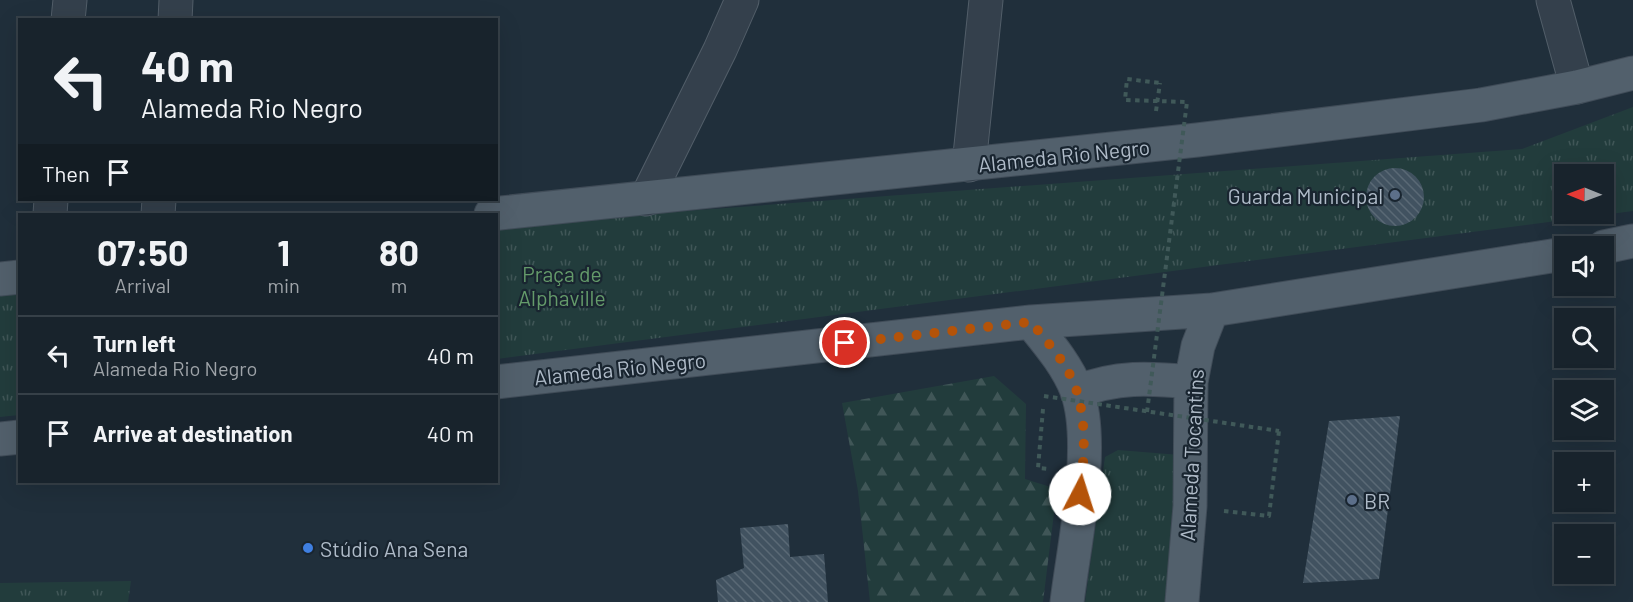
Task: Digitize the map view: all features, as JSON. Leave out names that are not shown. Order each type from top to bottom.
[{"type":"main road","name":"Alameda Rio Negro","points":[[498,213],[646,200],[969,165],[1481,105],[1577,87],[1633,72]]},
{"type":"main road","points":[[1614,245],[1633,241]]},
{"type":"main road","name":"Alameda Rio Negro","points":[[498,382],[1031,322],[1212,310],[1554,256]]},
{"type":"main road","points":[[0,279],[18,277]]},
{"type":"main road","name":"Alameda Tocantins","points":[[1182,602],[1190,506],[1191,382],[1198,346],[1212,310]]},
{"type":"main road","points":[[1031,322],[1058,355],[1077,392],[1083,433],[1083,472],[1067,602]]},
{"type":"main road","points":[[1077,392],[1100,382],[1126,378],[1191,382]]},
{"type":"main road","points":[[0,439],[18,437]]},
{"type":"lane","points":[[68,18],[70,0]]},
{"type":"lane","points":[[175,18],[177,0]]},
{"type":"lane","points":[[646,200],[720,50],[742,0]]},
{"type":"lane","points":[[969,165],[986,0]]},
{"type":"lane","points":[[1553,0],[1577,87]]},
{"type":"path","points":[[1148,412],[1187,102],[1125,100],[1127,79],[1160,83]]},
{"type":"path","points":[[1038,468],[1044,396],[1280,431],[1269,516],[1190,506]]},
{"type":"green space","name":"Praça de Alphaville","points":[[1633,107],[1633,211],[1614,213],[1614,164],[1554,164],[1554,221],[498,359],[498,225],[1522,149]]},
{"type":"green space","points":[[18,270],[18,415],[0,417],[0,276]]},
{"type":"green space","points":[[994,376],[1026,404],[1025,479],[1057,489],[1043,602],[870,602],[858,491],[842,403]]},
{"type":"green space","points":[[1118,450],[1180,455],[1166,602],[1085,602],[1105,457]]},
{"type":"green space","points":[[131,581],[128,602],[0,602],[0,583]]},
{"type":"building","name":"Guarda Municipal","points":[[1389,168],[1401,168],[1416,176],[1424,191],[1424,203],[1416,218],[1401,226],[1389,226],[1374,218],[1366,203],[1366,191],[1374,176]]},
{"type":"building","name":"BR","points":[[1400,416],[1379,579],[1303,583],[1329,421]]},
{"type":"building","points":[[788,524],[790,557],[824,554],[828,602],[718,602],[716,580],[744,568],[740,528]]},
{"type":"place","name":"Guarda Municipal","points":[[1395,195]]},
{"type":"place","name":"BR","points":[[1352,500]]},
{"type":"place","name":"Stúdio Ana Sena","points":[[308,548]]},
{"type":"route","points":[[845,343],[1031,322],[1058,355],[1077,392],[1083,433],[1083,472],[1080,494]]}]
